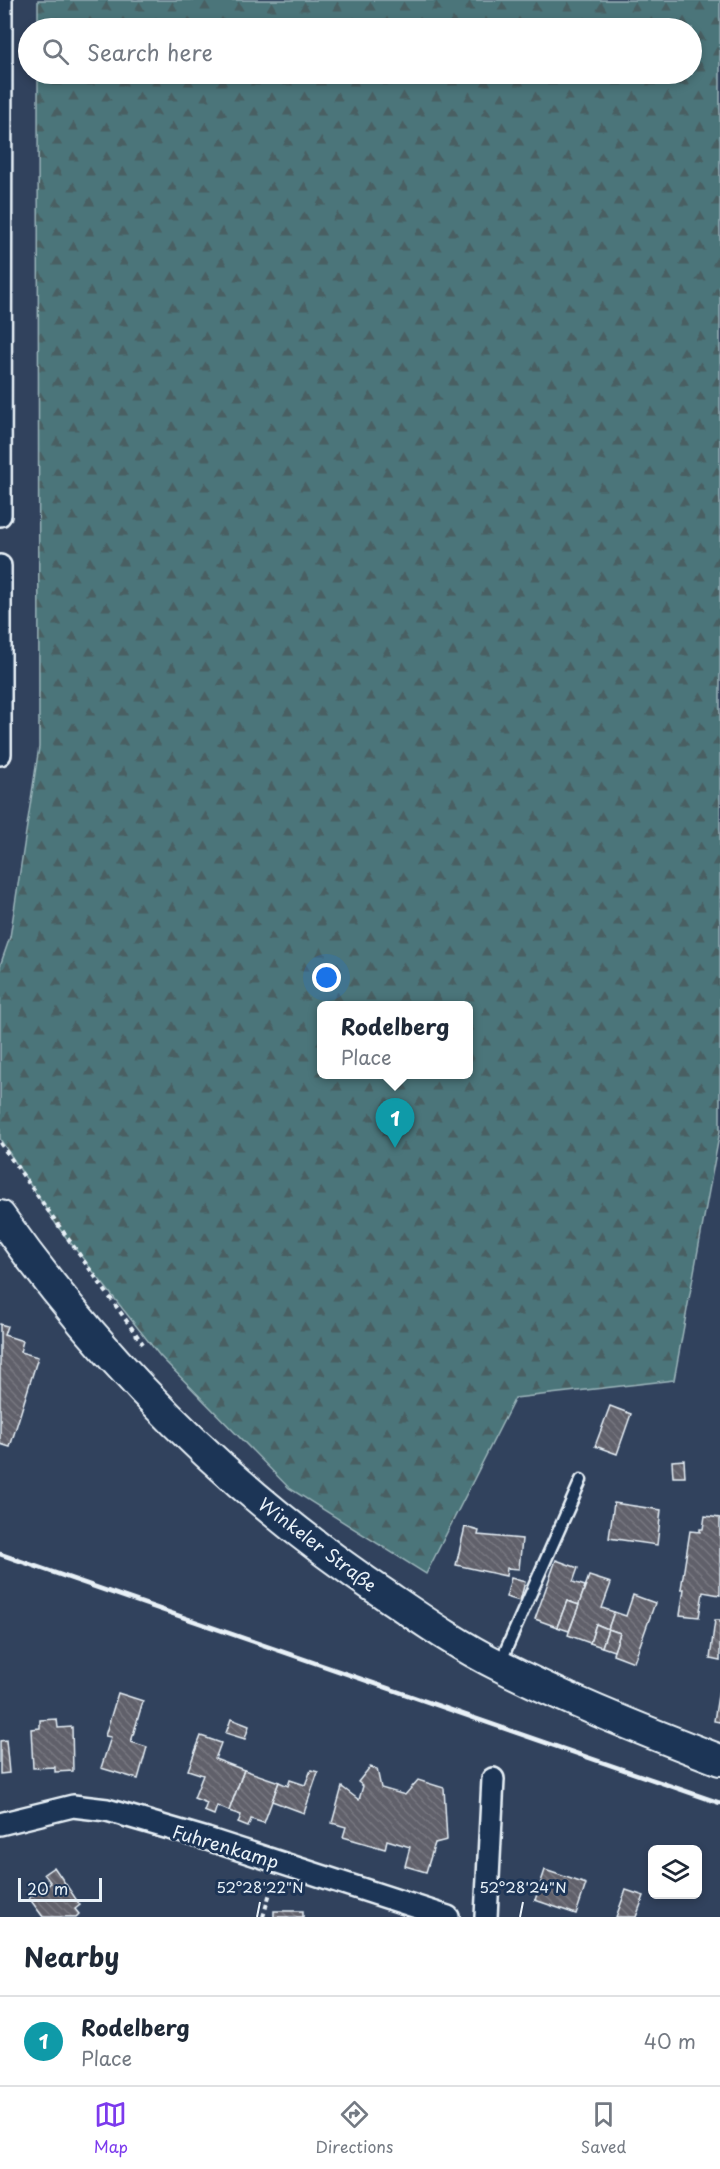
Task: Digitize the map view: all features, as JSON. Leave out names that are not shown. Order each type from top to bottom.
[{"type":"street","points":[[0,515],[1,0]]},
{"type":"street","points":[[0,566],[0,754]]},
{"type":"street","name":"Winkeler Straße","points":[[0,1216],[71,1311],[128,1376],[196,1444],[270,1510],[347,1570],[428,1624],[498,1666],[637,1727],[720,1760]]},
{"type":"street","points":[[486,1917],[492,1779]]},
{"type":"street","name":"Fuhrenkamp","points":[[0,1824],[73,1806],[107,1810],[283,1863],[448,1917]]},
{"type":"lane","points":[[498,1666],[581,1480]]},
{"type":"path","points":[[0,1143],[148,1351]]},
{"type":"path","points":[[263,1917],[269,1893],[283,1863]]},
{"type":"green space","points":[[38,0],[720,0],[720,1131],[674,1380],[515,1398],[426,1574],[289,1488],[160,1356],[58,1227],[0,1139],[0,966],[10,937],[39,747],[38,84],[702,84],[702,18],[38,18]]},
{"type":"building","points":[[0,1324],[7,1326],[4,1335],[23,1341],[20,1352],[38,1357],[10,1447],[0,1444]]},
{"type":"building","points":[[610,1406],[631,1414],[617,1454],[595,1446]]},
{"type":"building","points":[[684,1460],[685,1477],[673,1477],[672,1461]]},
{"type":"building","points":[[614,1503],[661,1510],[657,1545],[609,1538]]},
{"type":"building","points":[[705,1516],[720,1518],[720,1595],[703,1592],[699,1617],[680,1615],[684,1589],[681,1589],[690,1531],[700,1532],[700,1529],[703,1529]]},
{"type":"building","points":[[465,1527],[479,1531],[478,1535],[522,1539],[519,1569],[507,1568],[506,1576],[456,1565]]},
{"type":"building","points":[[556,1560],[578,1568],[573,1582],[585,1586],[579,1605],[567,1601],[557,1627],[535,1619]]},
{"type":"building","points":[[589,1576],[611,1583],[602,1608],[614,1612],[608,1629],[596,1624],[590,1643],[568,1635]]},
{"type":"building","points":[[511,1578],[525,1582],[520,1601],[506,1597]]},
{"type":"building","points":[[633,1595],[655,1603],[634,1662],[613,1654],[620,1633],[608,1629],[614,1612],[626,1616]]},
{"type":"building","points":[[567,1601],[579,1605],[569,1631],[557,1627]]},
{"type":"building","points":[[715,1620],[720,1620],[720,1661],[710,1659]]},
{"type":"building","points":[[596,1624],[608,1629],[602,1647],[590,1643]]},
{"type":"building","points":[[608,1629],[620,1633],[614,1651],[602,1647]]},
{"type":"building","points":[[720,1688],[720,1722],[714,1721]]},
{"type":"building","points":[[118,1693],[143,1701],[131,1742],[147,1747],[138,1779],[101,1768],[111,1737],[105,1736]]},
{"type":"building","points":[[57,1719],[58,1728],[72,1727],[73,1771],[55,1772],[55,1767],[33,1768],[31,1729],[40,1728],[40,1720]]},
{"type":"building","points":[[231,1719],[249,1726],[245,1739],[226,1733]]},
{"type":"building","points":[[201,1736],[221,1743],[215,1759],[244,1770],[229,1811],[217,1806],[214,1815],[204,1811],[207,1803],[194,1798],[203,1775],[188,1770]]},
{"type":"building","points":[[6,1740],[9,1773],[0,1774],[0,1741]]},
{"type":"building","points":[[370,1767],[377,1769],[381,1788],[405,1795],[418,1780],[444,1788],[447,1840],[435,1843],[426,1872],[405,1866],[410,1847],[387,1840],[385,1849],[343,1837],[346,1827],[332,1823],[342,1787],[359,1800],[363,1786],[358,1782]]},
{"type":"building","points":[[244,1770],[279,1782],[264,1823],[251,1819],[248,1827],[238,1823],[241,1815],[229,1811]]},
{"type":"building","points":[[311,1770],[318,1772],[304,1813],[272,1801],[279,1782],[288,1786],[290,1780],[305,1785]]},
{"type":"building","points":[[54,1867],[80,1905],[75,1909],[79,1914],[76,1917],[43,1917],[29,1898],[51,1883],[44,1874]]},
{"type":"building","points":[[545,1870],[586,1884],[576,1914],[535,1900]]},
{"type":"building","points":[[626,1890],[644,1896],[636,1917],[616,1917]]},
{"type":"building","points":[[274,1911],[303,1911],[303,1917],[274,1917]]},
{"type":"railway","points":[[0,1554],[720,1803]]},
{"type":"place","name":"Rodelberg","points":[[395,1148]]}]
